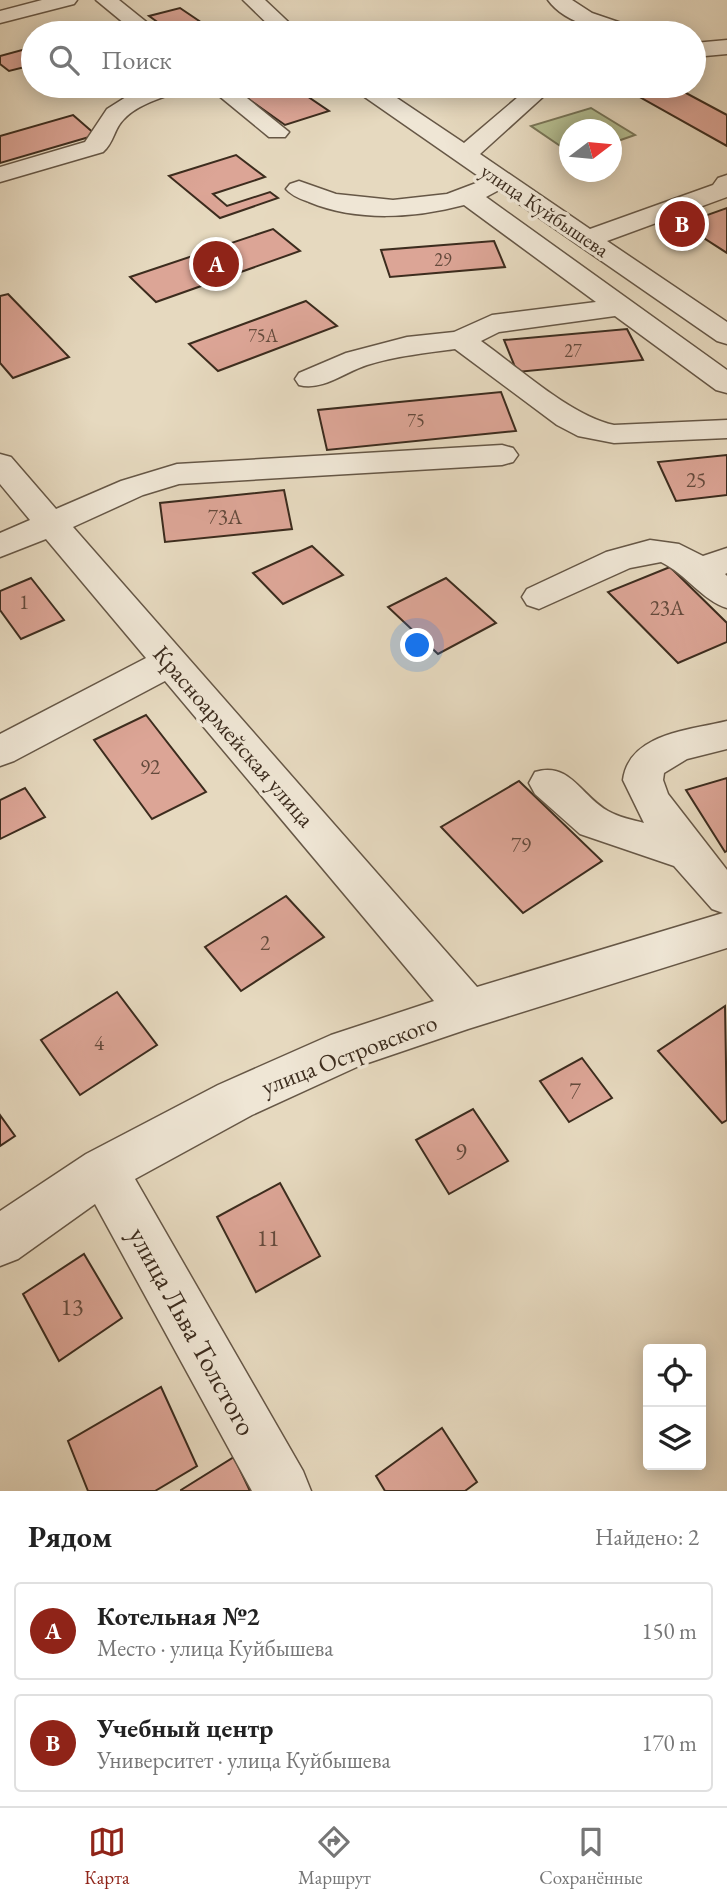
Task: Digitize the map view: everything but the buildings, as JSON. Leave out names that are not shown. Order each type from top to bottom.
[{"type":"street","points":[[0,17],[67,0]]},
{"type":"street","points":[[106,0],[133,21]]},
{"type":"street","points":[[253,0],[276,21]]},
{"type":"street","points":[[558,0],[598,21]]},
{"type":"street","points":[[579,21],[585,16]]},
{"type":"street","points":[[706,49],[727,47]]},
{"type":"street","points":[[0,175],[94,147],[100,143],[108,123],[118,111],[146,98]]},
{"type":"street","points":[[233,98],[277,132]]},
{"type":"street","name":"улица Куйбышева","points":[[382,98],[727,335]]},
{"type":"street","points":[[465,155],[530,98]]},
{"type":"street","points":[[299,189],[331,202],[363,207],[404,207],[469,197],[500,180]]},
{"type":"street","points":[[587,239],[725,188]]},
{"type":"street","points":[[469,197],[727,384]]},
{"type":"street","points":[[310,379],[356,359],[407,346],[461,340],[492,324],[621,307]]},
{"type":"street","points":[[461,340],[568,418],[589,429],[614,434],[727,429]]},
{"type":"street","points":[[0,546],[149,481],[177,474],[502,455]]},
{"type":"street","name":"Красноармейская улица","points":[[0,464],[468,1009]]},
{"type":"street","points":[[538,597],[641,551],[660,551],[714,565],[727,596]]},
{"type":"street","points":[[0,751],[170,662]]},
{"type":"street","points":[[727,735],[663,752],[650,761],[644,770],[643,782],[649,797],[689,854],[727,897]]},
{"type":"street","points":[[549,783],[594,823],[689,854]]},
{"type":"street","name":"улица Островского","points":[[0,1241],[103,1170],[247,1094],[347,1050],[468,1009],[727,930]]},
{"type":"street","name":"улица Льва Толстого","points":[[103,1170],[283,1491]]},
{"type":"green space","points":[[591,108],[609,119],[559,119],[559,145],[531,126]]},
{"type":"green space","points":[[622,127],[635,135],[622,140]]},
{"type":"place","name":"Учебный центр","points":[[682,224]]},
{"type":"place","name":"Котельная №2","points":[[216,264]]}]
